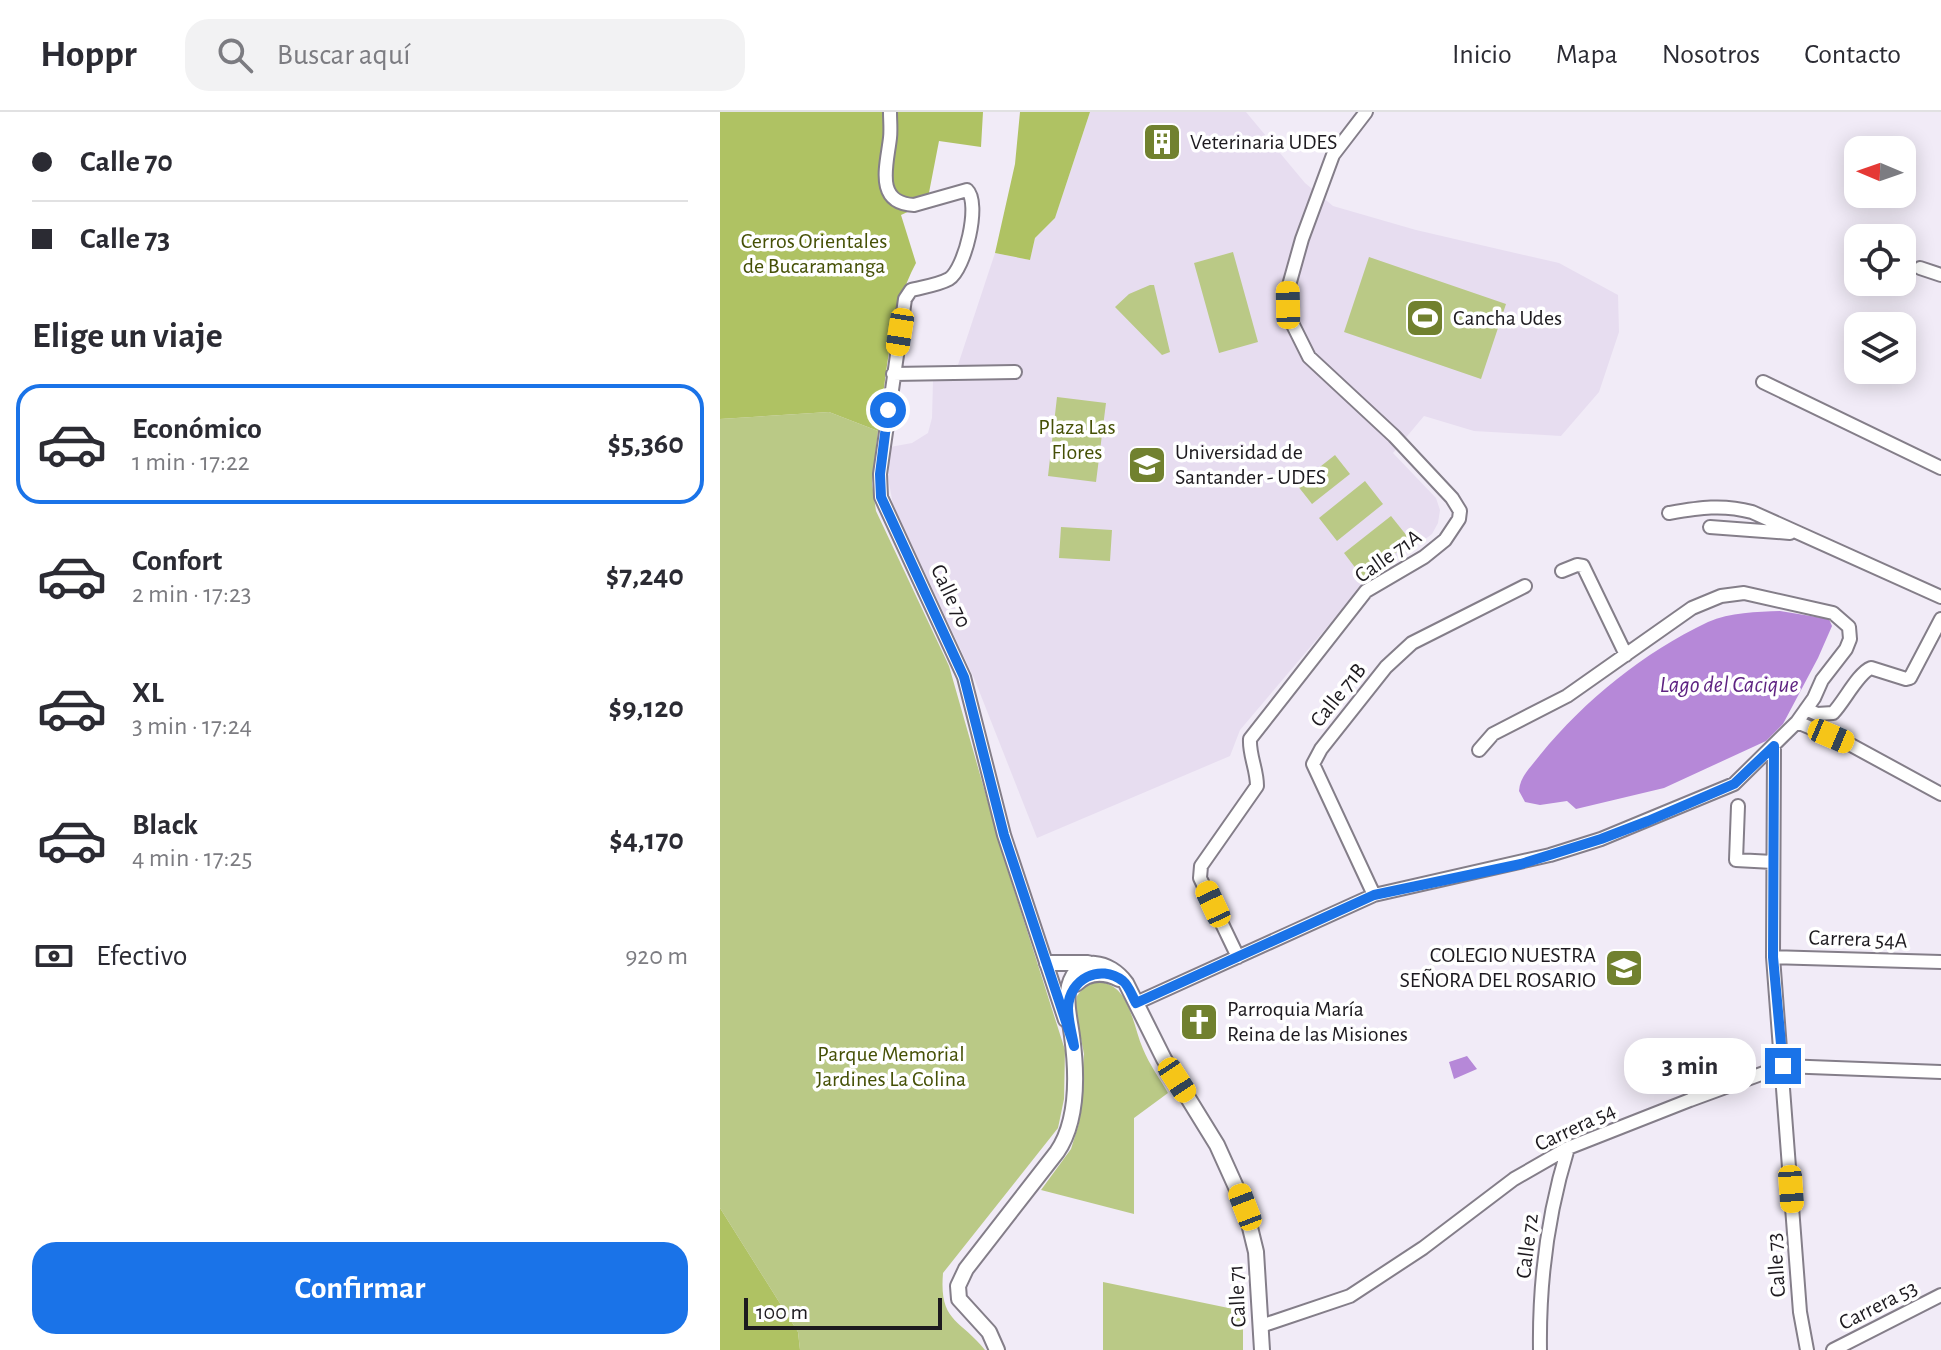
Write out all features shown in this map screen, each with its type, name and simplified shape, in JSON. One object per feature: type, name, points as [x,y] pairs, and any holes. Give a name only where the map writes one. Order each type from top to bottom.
[{"type":"street","name":"Calle 70","points":[[890,112],[891,135],[885,175],[886,187],[894,198],[905,205],[914,205],[966,190],[973,198],[973,219],[962,261],[950,279],[907,293],[880,474],[881,497],[964,677],[1004,835],[1074,1046]]},
{"type":"street","name":"Calle 71A","points":[[1238,957],[1200,878],[1201,866],[1257,786],[1257,775],[1249,752],[1250,739],[1366,591],[1424,557],[1445,540],[1459,519],[1460,511],[1452,498],[1394,436],[1309,357],[1292,323],[1288,289],[1291,272],[1333,155],[1366,112]]},
{"type":"street","points":[[1920,268],[1941,275]]},
{"type":"street","points":[[893,374],[1015,372]]},
{"type":"street","points":[[1763,382],[1941,468]]},
{"type":"street","points":[[1669,513],[1709,506],[1730,506],[1752,512],[1941,597]]},
{"type":"street","points":[[1710,527],[1797,533]]},
{"type":"street","points":[[1562,571],[1583,566],[1626,655]]},
{"type":"street","name":"Calle 71B","points":[[1374,895],[1313,764],[1321,749],[1386,667],[1412,643],[1525,586]]},
{"type":"street","points":[[1136,1003],[1374,895],[1521,864],[1601,839],[1734,784],[1797,722],[1822,680],[1846,649],[1850,639],[1849,627],[1833,613],[1744,593],[1721,596],[1692,608],[1567,696],[1493,734],[1479,750]]},
{"type":"street","points":[[1810,703],[1827,715],[1833,713],[1865,671],[1879,669],[1906,679],[1913,675],[1941,619]]},
{"type":"street","points":[[1797,722],[1851,745],[1941,794]]},
{"type":"street","name":"Calle 73","points":[[1774,746],[1773,957],[1800,1312],[1807,1350]]},
{"type":"street","points":[[1738,806],[1736,860],[1773,862]]},
{"type":"street","name":"Carrera 54A","points":[[1773,957],[1941,962]]},
{"type":"street","points":[[1047,963],[1096,963]]},
{"type":"street","points":[[1068,1006],[1069,985],[1073,977],[1079,970],[1096,963]]},
{"type":"street","name":"Calle 71","points":[[1096,963],[1107,965],[1126,983],[1164,1059],[1217,1145],[1245,1207],[1256,1252],[1262,1350]]},
{"type":"street","points":[[1068,1006],[1075,985],[1083,978],[1108,974],[1126,983]]},
{"type":"street","name":"Calle 70","points":[[997,1350],[989,1332],[959,1299],[959,1281],[1063,1144],[1073,1111],[1074,1046],[1068,1006]]},
{"type":"street","name":"Carrera 54","points":[[1261,1326],[1350,1296],[1423,1248],[1514,1179],[1568,1148],[1783,1066],[1941,1072]]},
{"type":"street","name":"Calle 72","points":[[1540,1350],[1540,1318],[1553,1196],[1568,1148]]},
{"type":"street","name":"Carrera 53","points":[[1833,1350],[1941,1295]]},
{"type":"shaded area","name":"Universidad de Santander - UDES","points":[[1090,112],[1246,112],[1305,183],[1333,206],[1416,230],[1559,263],[1618,295],[1619,332],[1599,392],[1561,436],[1474,431],[1424,416],[1393,453],[1436,498],[1440,510],[1432,534],[1362,586],[1240,730],[1230,756],[1037,838],[974,678],[893,505],[888,477],[890,447],[912,443],[928,433],[932,418],[933,381],[953,380],[995,253],[1030,260],[1035,238],[1055,218]]},
{"type":"green space","name":"Cerros Orientales de Bucaramanga","points":[[720,112],[983,112],[981,147],[939,141],[927,203],[901,215],[916,263],[894,324],[878,431],[829,412],[720,419]]},
{"type":"green space","points":[[1020,112],[1090,112],[1055,218],[1035,238],[1030,260],[995,253],[1015,164]]},
{"type":"green space","points":[[1233,252],[1258,342],[1219,353],[1194,263]]},
{"type":"green space","name":"Cancha Udes","points":[[1369,257],[1506,304],[1481,379],[1344,332]]},
{"type":"green space","points":[[1154,285],[1170,352],[1162,355],[1115,307],[1129,294]]},
{"type":"green space","name":"Plaza Las Flores","points":[[1057,397],[1106,403],[1096,482],[1048,476]]},
{"type":"green space","name":"Parque Memorial Jardines La Colina","points":[[829,412],[878,431],[872,483],[876,511],[949,666],[1003,855],[1065,1050],[1064,1099],[1058,1128],[943,1273],[944,1301],[948,1310],[985,1350],[800,1350],[798,1332],[720,1208],[720,419]]},
{"type":"green space","points":[[1335,455],[1350,474],[1312,504],[1297,485]]},
{"type":"green space","points":[[1365,481],[1383,504],[1337,541],[1319,518]]},
{"type":"green space","points":[[1391,516],[1411,541],[1363,578],[1344,553]]},
{"type":"green space","points":[[1061,527],[1112,530],[1110,561],[1059,558]]},
{"type":"green space","points":[[1095,982],[1107,984],[1123,996],[1145,1055],[1168,1093],[1134,1118],[1134,1214],[1041,1190],[1071,1149],[1079,1123],[1084,1054],[1075,1008],[1077,996],[1084,987]]},
{"type":"green space","points":[[720,1208],[798,1332],[800,1350],[720,1350]]},
{"type":"green space","points":[[1103,1282],[1243,1311],[1243,1350],[1103,1350]]},
{"type":"water","name":"Lago del Cacique","points":[[1780,611],[1829,619],[1832,626],[1783,724],[1766,741],[1664,788],[1576,809],[1567,801],[1540,805],[1525,802],[1519,791],[1526,772],[1596,696],[1638,663],[1684,634],[1716,619],[1744,613]]},
{"type":"water","points":[[1467,1056],[1477,1069],[1454,1079],[1449,1062]]},
{"type":"place","name":"Veterinaria UDES","points":[[1162,142]]},
{"type":"place","name":"Cancha Udes","points":[[1425,318]]},
{"type":"place","name":"Universidad de Santander - UDES","points":[[1147,465]]},
{"type":"place","name":"COLEGIO NUESTRA SEÑORA DEL ROSARIO","points":[[1624,968]]},
{"type":"place","name":"Parroquia María Reina de las Misiones","points":[[1199,1022]]},
{"type":"route","points":[[888,410],[880,474],[881,497],[964,677],[1004,835],[1074,1046],[1068,1006],[1075,985],[1083,978],[1101,973],[1116,977],[1126,983],[1136,1003],[1374,895],[1521,864],[1648,821],[1734,784],[1774,746],[1773,957],[1783,1066]]}]
